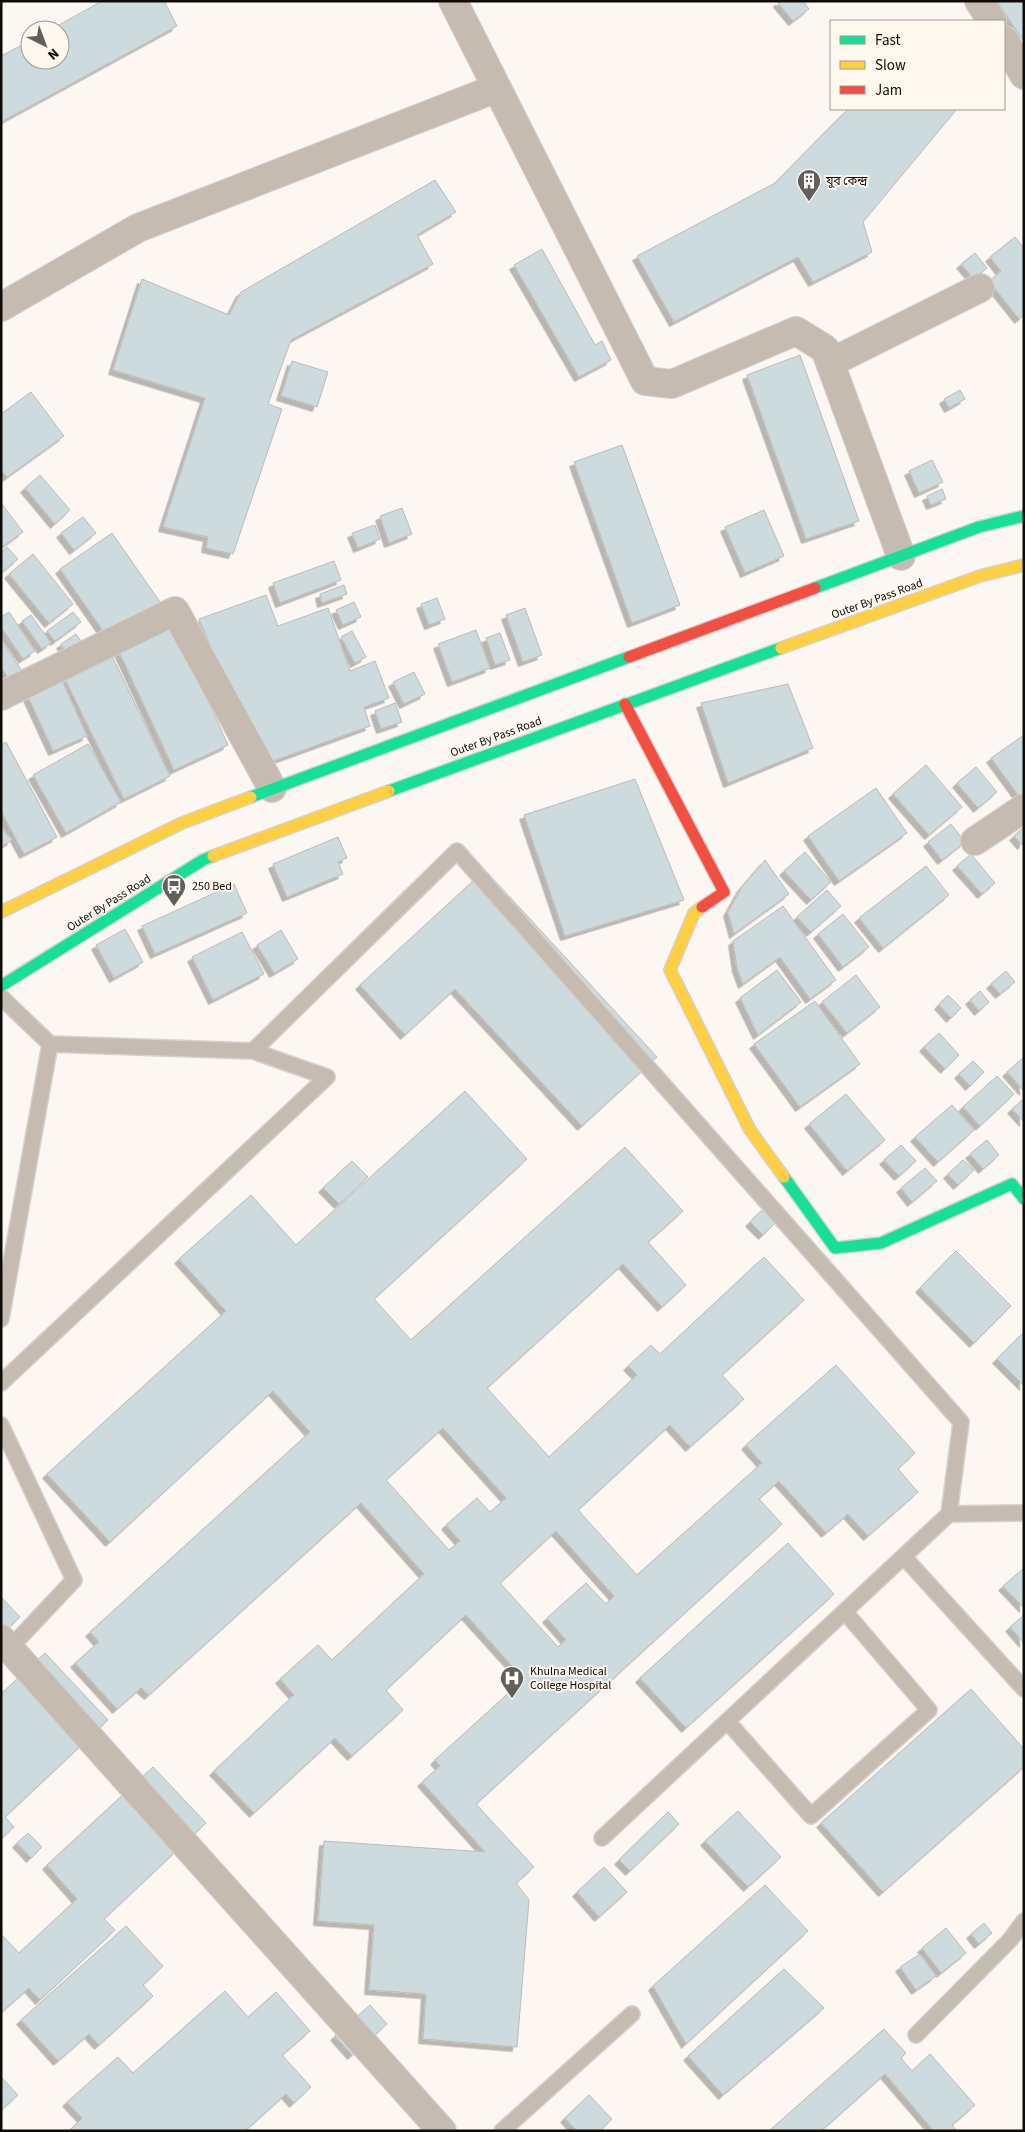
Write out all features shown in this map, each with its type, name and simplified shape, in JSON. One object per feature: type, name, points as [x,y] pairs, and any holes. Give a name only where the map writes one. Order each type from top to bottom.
[{"type":"main road","points":[[1,912],[182,823],[272,788],[980,527],[1024,516]]},
{"type":"main road","name":"Outer By Pass Road","points":[[1,986],[203,860],[625,704],[980,576],[1024,565]]},
{"type":"main road","points":[[625,704],[724,892],[694,913],[670,970],[750,1130],[835,1248],[881,1243],[1012,1184],[1024,1199]]},
{"type":"street","points":[[453,1],[645,381],[672,384],[796,331],[825,349],[901,556]]},
{"type":"street","points":[[979,1],[991,20]]},
{"type":"street","points":[[1005,42],[1024,75]]},
{"type":"street","points":[[1,307],[138,228],[497,88]]},
{"type":"street","points":[[830,364],[980,288]]},
{"type":"street","points":[[1,696],[176,611],[272,788]]},
{"type":"street","points":[[975,841],[1024,808]]},
{"type":"street","points":[[6,1644],[442,2131]]},
{"type":"lane","points":[[253,1051],[457,851],[961,1422],[949,1514],[602,1838]]},
{"type":"lane","points":[[1,997],[50,1044],[253,1051],[328,1077],[1,1383]]},
{"type":"lane","points":[[1,1318],[50,1044]]},
{"type":"lane","points":[[1,1425],[74,1580],[6,1644]]},
{"type":"lane","points":[[949,1514],[1024,1513]]},
{"type":"lane","points":[[904,1557],[1024,1689]]},
{"type":"lane","points":[[727,1721],[811,1816],[929,1710],[845,1612]]},
{"type":"lane","points":[[916,2035],[1010,1940],[1024,1921]]},
{"type":"lane","points":[[502,2131],[632,2014]]},
{"type":"building","points":[[102,1],[164,1],[177,26],[1,122],[1,56],[20,46],[20,70],[70,70],[70,20],[68,20]]},
{"type":"building","points":[[779,1],[803,1],[809,9],[793,21],[778,3]]},
{"type":"building","points":[[997,1],[1024,1],[1024,42]]},
{"type":"building","name":"যুব কেন্দ্র","points":[[847,110],[956,110],[863,222],[872,252],[813,282],[798,257],[674,322],[637,256],[775,183]]},
{"type":"building","points":[[435,180],[456,212],[417,235],[433,264],[291,340],[268,404],[282,409],[233,554],[206,548],[208,537],[163,527],[205,398],[113,370],[142,279],[229,315],[241,292]]},
{"type":"building","points":[[1015,237],[1024,248],[1024,315],[1019,319],[989,281],[1001,271],[990,257]]},
{"type":"building","points":[[542,249],[595,345],[602,341],[611,360],[579,377],[514,265]]},
{"type":"building","points":[[975,253],[987,268],[974,279],[961,264]]},
{"type":"building","points":[[800,355],[859,521],[806,539],[747,375]]},
{"type":"building","points":[[292,361],[328,372],[317,407],[281,396]]},
{"type":"building","points":[[960,390],[965,399],[949,408],[944,399]]},
{"type":"building","points":[[31,392],[64,436],[7,477],[1,470],[1,414]]},
{"type":"building","points":[[622,445],[680,605],[632,623],[574,462]]},
{"type":"building","points":[[932,460],[943,482],[919,493],[909,471]]},
{"type":"building","points":[[40,475],[70,510],[55,524],[25,488]]},
{"type":"building","points":[[942,489],[946,499],[931,505],[927,496]]},
{"type":"building","points":[[1,503],[23,532],[1,548]]},
{"type":"building","points":[[402,508],[412,534],[389,543],[380,516]]},
{"type":"building","points":[[764,510],[784,556],[745,573],[725,527]]},
{"type":"building","points":[[83,517],[96,533],[74,550],[61,533]]},
{"type":"building","points":[[375,525],[380,539],[358,548],[352,533]]},
{"type":"building","points":[[112,533],[160,602],[108,638],[60,569]]},
{"type":"building","points":[[7,547],[18,559],[1,573],[1,553]]},
{"type":"building","points":[[33,554],[73,604],[49,623],[9,574]]},
{"type":"building","points":[[334,561],[341,580],[280,603],[273,583]]},
{"type":"building","points":[[344,585],[347,594],[322,603],[320,594]]},
{"type":"building","points":[[266,595],[278,626],[328,608],[350,671],[375,661],[389,698],[364,707],[370,726],[262,765],[199,619]]},
{"type":"building","points":[[437,598],[445,619],[429,625],[421,604]]},
{"type":"building","points":[[354,602],[361,617],[343,625],[336,610]]},
{"type":"building","points":[[525,608],[542,655],[523,662],[506,615]]},
{"type":"building","points":[[9,612],[35,651],[23,659],[1,627],[1,617]]},
{"type":"building","points":[[73,612],[81,622],[55,641],[47,631]]},
{"type":"building","points":[[31,615],[51,643],[42,649],[22,621]]},
{"type":"building","points":[[172,621],[228,745],[174,770],[117,647]]},
{"type":"building","points":[[476,630],[490,668],[452,682],[438,644]]},
{"type":"building","points":[[352,631],[366,657],[355,663],[341,637]]},
{"type":"building","points":[[500,633],[510,660],[495,665],[486,638]]},
{"type":"building","points":[[76,634],[83,644],[67,655],[61,644]]},
{"type":"building","points":[[1,640],[22,671],[9,679],[1,667]]},
{"type":"building","points":[[112,656],[170,776],[124,799],[65,679]]},
{"type":"building","points":[[414,672],[425,694],[404,704],[393,682]]},
{"type":"building","points":[[59,674],[87,736],[53,751],[25,690]]},
{"type":"building","points":[[788,684],[813,748],[728,783],[701,703]]},
{"type":"building","points":[[395,703],[402,722],[381,729],[375,711]]},
{"type":"building","points":[[1024,735],[1024,797],[1021,799],[991,758]]},
{"type":"building","points":[[6,742],[57,837],[24,854],[1,811],[1,745]]},
{"type":"building","points":[[88,744],[121,802],[66,833],[33,775]]},
{"type":"building","points":[[926,765],[962,807],[929,835],[893,794]]},
{"type":"building","points":[[976,767],[997,792],[978,808],[957,783]]},
{"type":"building","points":[[635,779],[684,900],[565,936],[524,815]]},
{"type":"building","points":[[876,788],[907,833],[839,881],[808,836]]},
{"type":"building","points":[[951,824],[965,842],[942,860],[928,842]]},
{"type":"building","points":[[1,827],[12,840],[1,847]]},
{"type":"building","points":[[1024,827],[1024,843],[1022,845],[1014,836]]},
{"type":"building","points":[[338,837],[347,858],[338,862],[343,874],[287,897],[273,864]]},
{"type":"building","points":[[805,852],[831,882],[811,900],[784,871]]},
{"type":"building","points":[[971,854],[995,883],[982,894],[957,866]]},
{"type":"building","points":[[765,860],[789,894],[734,934],[728,912],[742,887]]},
{"type":"building","points":[[926,866],[949,895],[883,948],[859,918]]},
{"type":"building","points":[[485,870],[657,1057],[582,1126],[455,989],[405,1035],[360,985]]},
{"type":"building","points":[[234,884],[247,913],[155,954],[142,926]]},
{"type":"building","points":[[827,890],[841,906],[811,932],[797,917]]},
{"type":"building","points":[[783,906],[836,980],[810,999],[780,957],[743,984],[737,968],[733,941]]},
{"type":"building","points":[[843,914],[869,947],[843,967],[818,934]]},
{"type":"building","points":[[125,929],[143,962],[114,978],[96,945]]},
{"type":"building","points":[[281,930],[298,959],[274,973],[257,945]]},
{"type":"building","points":[[242,932],[264,974],[213,1000],[192,957]]},
{"type":"building","points":[[777,970],[801,1002],[758,1035],[740,998]]},
{"type":"building","points":[[1006,971],[1015,982],[1000,994],[991,984]]},
{"type":"building","points":[[856,975],[880,1007],[847,1033],[822,1002]]},
{"type":"building","points":[[980,991],[989,1002],[979,1011],[970,1000]]},
{"type":"building","points":[[948,995],[961,1008],[951,1018],[939,1005]]},
{"type":"building","points":[[815,1001],[860,1064],[800,1107],[754,1044]]},
{"type":"building","points":[[939,1033],[959,1055],[945,1069],[924,1047]]},
{"type":"building","points":[[1024,1057],[1024,1091],[1007,1072]]},
{"type":"building","points":[[973,1061],[984,1072],[970,1086],[959,1074]]},
{"type":"building","points":[[997,1076],[1014,1094],[980,1126],[963,1107]]},
{"type":"building","points":[[465,1091],[527,1159],[374,1299],[411,1340],[625,1147],[683,1211],[648,1242],[686,1285],[662,1307],[623,1264],[487,1388],[549,1457],[637,1375],[628,1366],[651,1345],[660,1354],[764,1257],[804,1300],[722,1375],[744,1399],[690,1447],[670,1425],[578,1510],[637,1575],[762,1463],[746,1445],[836,1365],[915,1453],[898,1469],[918,1492],[868,1536],[848,1514],[826,1533],[779,1481],[759,1499],[782,1524],[476,1804],[534,1867],[516,1883],[529,1900],[517,2047],[423,2039],[426,1994],[369,1990],[374,1925],[318,1921],[324,1841],[485,1852],[422,1782],[440,1766],[435,1760],[524,1679],[466,1615],[386,1690],[403,1710],[352,1756],[335,1738],[254,1813],[214,1771],[294,1695],[280,1679],[318,1645],[332,1660],[424,1574],[361,1503],[149,1695],[141,1688],[117,1709],[75,1663],[99,1642],[90,1632],[310,1432],[273,1391],[110,1542],[47,1474],[226,1311],[179,1259],[251,1195],[296,1245]],"holes":[[[443,1428],[506,1498],[490,1512],[477,1498],[446,1525],[460,1541],[449,1550],[386,1480]],[[556,1531],[614,1596],[606,1604],[586,1583],[547,1618],[566,1640],[558,1647],[500,1583]]]},
{"type":"building","points":[[846,1094],[885,1140],[847,1171],[809,1124]]},
{"type":"building","points":[[1022,1100],[1024,1102],[1024,1122],[1012,1109]]},
{"type":"building","points":[[952,1105],[974,1130],[938,1162],[915,1137]]},
{"type":"building","points":[[987,1140],[999,1155],[983,1169],[970,1154]]},
{"type":"building","points":[[901,1145],[916,1161],[899,1176],[884,1160]]},
{"type":"building","points":[[963,1160],[974,1170],[958,1185],[948,1174]]},
{"type":"building","points":[[352,1161],[368,1177],[339,1204],[323,1188]]},
{"type":"building","points":[[925,1168],[937,1181],[912,1202],[901,1188]]},
{"type":"building","points":[[764,1208],[777,1221],[763,1235],[750,1222]]},
{"type":"building","points":[[956,1251],[1011,1306],[974,1343],[920,1288]]},
{"type":"building","points":[[1024,1332],[1024,1386],[997,1359]]},
{"type":"building","points":[[788,1543],[834,1594],[686,1728],[640,1678]]},
{"type":"building","points":[[1024,1568],[1024,1608],[1003,1586]]},
{"type":"building","points":[[1,1597],[20,1617],[1,1635]]},
{"type":"building","points":[[1024,1615],[1024,1643],[1010,1627]]},
{"type":"building","points":[[45,1653],[108,1720],[5,1817],[14,1827],[1,1839],[1,1694]]},
{"type":"building","points":[[971,1689],[1024,1749],[1024,1767],[883,1892],[821,1823]]},
{"type":"building","points":[[153,1767],[206,1823],[104,1919],[115,1930],[40,2000],[29,1988],[1,2013],[1,1934],[19,1953],[77,1899],[47,1865]]},
{"type":"building","points":[[738,1811],[781,1857],[748,1887],[705,1841]]},
{"type":"building","points":[[668,1812],[679,1824],[630,1871],[619,1860]]},
{"type":"building","points":[[28,1833],[42,1847],[31,1858],[17,1843]]},
{"type":"building","points":[[604,1867],[627,1892],[599,1917],[577,1892]]},
{"type":"building","points":[[765,1885],[808,1931],[686,2044],[653,1986]]},
{"type":"building","points":[[984,1923],[992,1933],[979,1944],[971,1934]]},
{"type":"building","points":[[126,1926],[163,1966],[143,1985],[153,1996],[99,2045],[89,2034],[58,2061],[21,2020]]},
{"type":"building","points":[[946,1928],[966,1953],[941,1973],[922,1948]]},
{"type":"building","points":[[920,1954],[936,1976],[916,1990],[900,1967]]},
{"type":"building","points":[[784,1969],[824,2008],[723,2095],[688,2056]]},
{"type":"building","points":[[225,1991],[248,2017],[276,1992],[310,2031],[282,2055],[311,2087],[294,2103],[286,2094],[245,2131],[69,2131],[82,2118],[67,2102],[118,2057],[133,2073]]},
{"type":"building","points":[[370,2005],[387,2024],[352,2055],[335,2036]]},
{"type":"building","points":[[884,2029],[906,2053],[901,2058],[912,2071],[930,2054],[975,2105],[952,2125],[957,2131],[934,2131],[885,2074],[821,2131],[769,2131]]},
{"type":"building","points":[[1,2077],[18,2095],[1,2110]]},
{"type":"building","points":[[589,2095],[612,2119],[600,2131],[577,2131],[565,2118]]},
{"type":"traffic: fast","points":[[815,588],[979,527],[1024,516]]},
{"type":"traffic: fast","points":[[389,791],[781,648]]},
{"type":"traffic: fast","points":[[251,797],[629,657]]},
{"type":"traffic: fast","points":[[1,986],[203,860],[213,856]]},
{"type":"traffic: fast","points":[[784,1177],[835,1248],[881,1243],[1012,1184],[1024,1199]]},
{"type":"traffic: slow","points":[[781,648],[980,576],[1024,565]]},
{"type":"traffic: slow","points":[[213,856],[389,791]]},
{"type":"traffic: slow","points":[[1,912],[182,823],[251,797]]},
{"type":"traffic: slow","points":[[702,907],[694,913],[670,970],[750,1130],[784,1177]]},
{"type":"traffic: jam","points":[[629,657],[815,588]]},
{"type":"traffic: jam","points":[[625,704],[724,892],[702,907]]},
{"type":"place","name":"যুব কেন্দ্র","points":[[809,202]]},
{"type":"place","name":"250 Bed","points":[[174,907]]},
{"type":"place","name":"Khulna Medical College Hospital","points":[[512,1699]]}]
